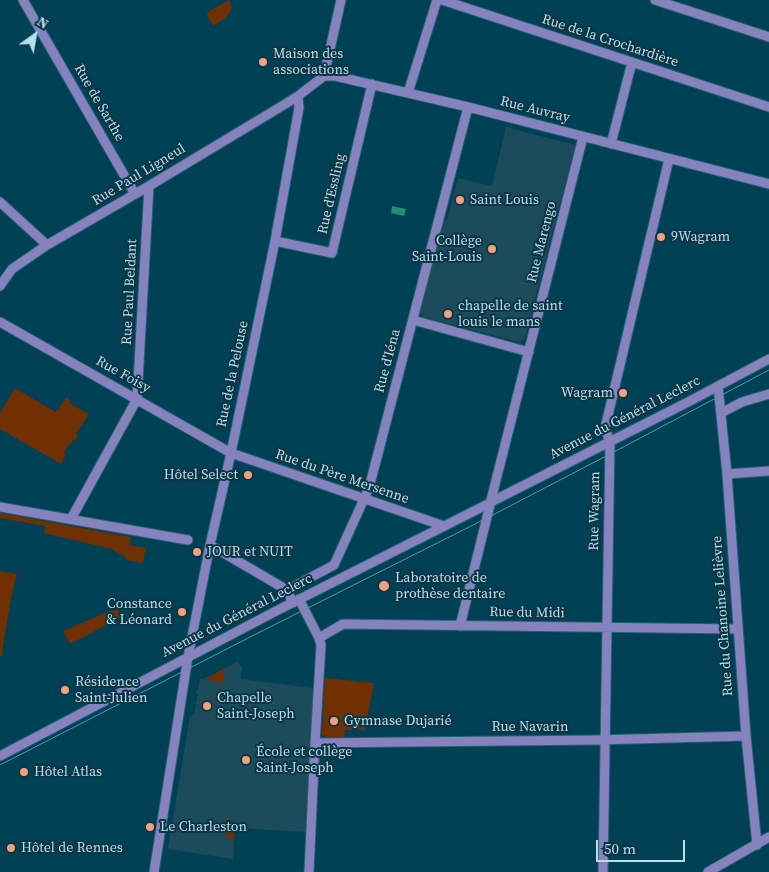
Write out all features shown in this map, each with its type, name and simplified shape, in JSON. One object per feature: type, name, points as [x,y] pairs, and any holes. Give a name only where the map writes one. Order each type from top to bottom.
[{"type":"street","name":"Rue de Sarthe","points":[[24,0],[135,194]]},
{"type":"street","points":[[298,96],[324,76],[340,0]]},
{"type":"street","points":[[408,93],[437,0]]},
{"type":"street","name":"Rue de la Crochardière","points":[[442,0],[769,107]]},
{"type":"street","points":[[655,0],[769,37]]},
{"type":"street","points":[[611,144],[632,62]]},
{"type":"street","name":"Rue Auvray","points":[[324,76],[335,76],[468,107],[769,184]]},
{"type":"street","name":"Rue d'Essling","points":[[275,241],[332,254],[372,84]]},
{"type":"street","name":"Rue Paul Ligneul","points":[[0,286],[12,269],[47,245],[298,96]]},
{"type":"street","name":"Rue de la Pelouse","points":[[154,872],[188,657],[275,241],[299,108],[298,96]]},
{"type":"street","name":"Rue d'Iéna","points":[[287,590],[334,565],[365,499],[372,479],[468,107]]},
{"type":"street","name":"Rue Marengo","points":[[460,626],[583,137]]},
{"type":"street","name":"Rue Wagram","points":[[603,872],[610,442],[605,428],[669,159]]},
{"type":"street","name":"Rue Paul Beldant","points":[[137,399],[149,186]]},
{"type":"street","points":[[0,202],[47,245]]},
{"type":"street","points":[[412,320],[528,352]]},
{"type":"street","name":"Rue Foisy","points":[[0,322],[231,453]]},
{"type":"street","name":"Avenue du Général Leclerc","points":[[0,756],[296,601],[769,359]]},
{"type":"street","name":"Rue du Chanoine Lelièvre","points":[[718,386],[727,474],[746,736],[757,845]]},
{"type":"street","points":[[720,413],[742,402],[769,394]]},
{"type":"street","points":[[71,519],[137,399]]},
{"type":"street","name":"Rue du Père Mersenne","points":[[231,453],[444,526]]},
{"type":"street","points":[[727,474],[769,471]]},
{"type":"street","points":[[0,507],[188,540]]},
{"type":"street","points":[[210,545],[287,590],[319,638],[321,645],[309,872]]},
{"type":"street","name":"Rue du Midi","points":[[319,638],[343,624],[738,629]]},
{"type":"street","name":"Rue Navarin","points":[[315,743],[605,740],[746,736]]},
{"type":"street","points":[[708,872],[769,838]]},
{"type":"shaded area","points":[[229,0],[232,7],[227,17],[213,26],[206,13]]},
{"type":"shaded area","name":"Collège Saint-Louis","points":[[506,127],[575,145],[525,338],[519,342],[424,317],[420,312],[444,221],[448,217],[458,178],[492,186]]},
{"type":"shaded area","points":[[392,206],[406,209],[404,216],[391,213]]},
{"type":"shaded area","points":[[15,388],[56,412],[66,398],[71,401],[69,403],[89,414],[76,434],[78,436],[75,441],[73,440],[69,444],[61,464],[0,429],[0,413]]},
{"type":"shaded area","points":[[0,513],[131,537],[130,545],[146,548],[143,563],[127,560],[124,556],[111,549],[44,533],[45,526],[0,518]]},
{"type":"shaded area","points":[[0,571],[17,574],[12,593],[2,657],[0,656]]},
{"type":"shaded area","points":[[118,610],[122,617],[70,644],[63,631],[109,611]]},
{"type":"shaded area","name":"École et collège Saint-Joseph","points":[[238,661],[243,670],[241,671],[241,679],[313,688],[306,832],[235,828],[233,859],[168,849],[190,716],[194,715],[196,705],[194,703],[196,703],[198,693],[196,691],[198,691],[200,679],[204,679]]},
{"type":"shaded area","points":[[225,668],[223,683],[204,679],[213,675]]},
{"type":"shaded area","name":"Gymnase Dujarié","points":[[325,678],[374,683],[365,730],[345,730],[343,738],[322,735]]},
{"type":"shaded area","points":[[224,820],[230,821],[232,828],[235,828],[234,841],[230,840],[221,828]]},
{"type":"tram line","points":[[0,765],[487,518],[769,370]]},
{"type":"place","name":"Maison des associations","points":[[263,62]]},
{"type":"place","name":"Saint Louis","points":[[460,200]]},
{"type":"place","name":"9Wagram","points":[[661,237]]},
{"type":"place","name":"Collège Saint-Louis","points":[[492,249]]},
{"type":"place","name":"chapelle de saint louis le mans","points":[[448,314]]},
{"type":"place","name":"Wagram","points":[[623,393]]},
{"type":"place","name":"Hôtel Select","points":[[248,475]]},
{"type":"place","name":"JOUR et NUIT","points":[[197,552]]},
{"type":"place","name":"Laboratoire de prothèse dentaire","points":[[384,586]]},
{"type":"place","name":"Constance & Léonard","points":[[182,612]]},
{"type":"place","name":"Résidence Saint-Julien","points":[[65,690]]},
{"type":"place","name":"Chapelle Saint-Joseph","points":[[207,706]]},
{"type":"place","name":"Gymnase Dujarié","points":[[334,721]]},
{"type":"place","name":"École et collège Saint-Joseph","points":[[246,760]]},
{"type":"place","name":"Hôtel Atlas","points":[[24,772]]},
{"type":"place","name":"Le Charleston","points":[[150,827]]},
{"type":"place","name":"Hôtel de Rennes","points":[[11,848]]}]
